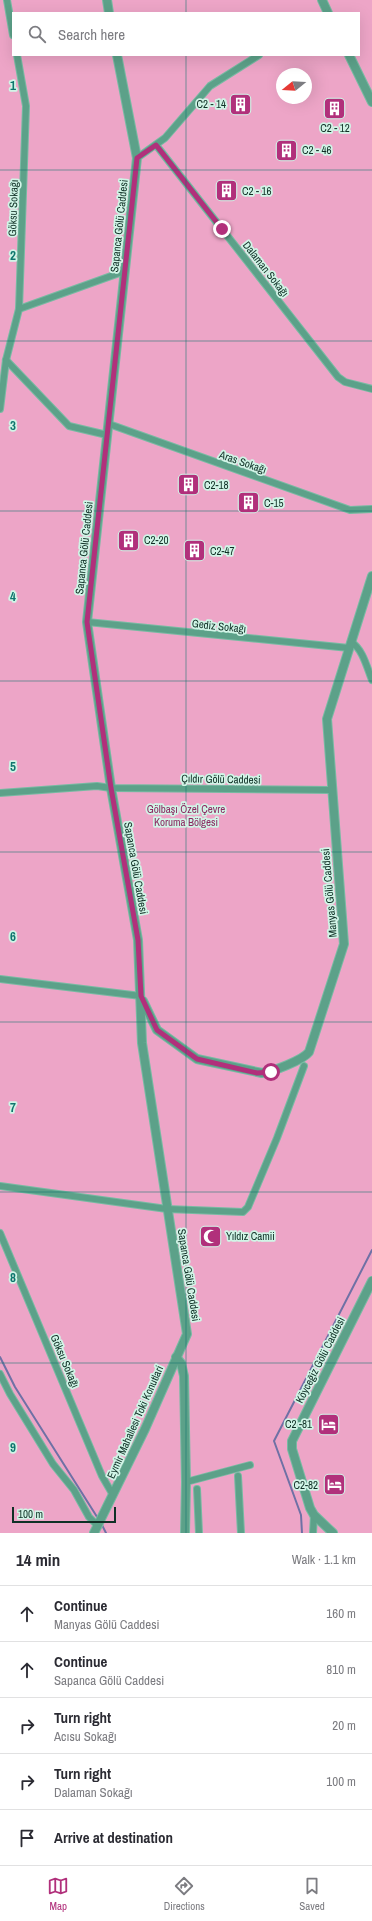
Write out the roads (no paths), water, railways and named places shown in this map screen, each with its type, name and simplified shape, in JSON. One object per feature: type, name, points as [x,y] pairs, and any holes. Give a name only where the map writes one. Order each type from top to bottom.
[{"type":"street","points":[[7,0],[12,29]]},
{"type":"street","points":[[106,0],[109,12]]},
{"type":"street","points":[[322,0],[327,12]]},
{"type":"street","name":"Göksu Sokağı","points":[[0,409],[6,360],[19,309],[26,106],[17,56]]},
{"type":"street","name":"Sapanca Gölü Caddesi","points":[[117,56],[137,158],[87,622],[111,788],[138,940],[142,1043],[187,1334],[176,1357]]},
{"type":"street","points":[[137,158],[165,138],[210,86],[257,56]]},
{"type":"street","points":[[349,56],[372,102]]},
{"type":"street","name":"Dalaman Sokağı","points":[[156,145],[338,377],[345,382],[372,390]]},
{"type":"street","points":[[19,309],[125,271]]},
{"type":"street","points":[[6,360],[69,426],[107,435]]},
{"type":"street","name":"Aras Sokağı","points":[[109,424],[350,510],[372,509]]},
{"type":"street","name":"Manyas Gölü Caddesi","points":[[141,996],[157,1030],[197,1059],[262,1073],[271,1072],[304,1057],[309,1052],[344,944],[327,719],[352,645],[372,576]]},
{"type":"street","name":"Gediz Sokağı","points":[[87,622],[352,645]]},
{"type":"street","points":[[352,645],[372,680]]},
{"type":"street","name":"Çıldır Gölü Caddesi","points":[[0,793],[97,786],[111,788],[332,790]]},
{"type":"street","points":[[0,979],[141,996]]},
{"type":"street","points":[[142,1043],[146,1035],[157,1030]]},
{"type":"street","points":[[0,1186],[167,1209],[235,1213],[243,1212],[246,1209],[277,1138],[304,1066]]},
{"type":"street","name":"Göksu Sokağı","points":[[0,1233],[102,1476],[113,1495]]},
{"type":"street","name":"Köyceğiz Gölü Caddesi","points":[[333,1533],[314,1515],[308,1503],[292,1449],[292,1441],[372,1281]]},
{"type":"street","points":[[176,1357],[181,1363],[184,1376],[186,1482],[185,1533]]},
{"type":"street","name":"Eymir Mahallesi Toki Konutlari","points":[[96,1530],[176,1357]]},
{"type":"street","points":[[0,1374],[10,1394],[54,1464],[74,1490],[96,1530]]},
{"type":"street","points":[[186,1482],[250,1465]]},
{"type":"street","points":[[238,1476],[241,1533]]},
{"type":"street","points":[[197,1489],[199,1533]]},
{"type":"street","points":[[313,1533],[314,1515]]},
{"type":"waterway","points":[[302,1533],[301,1515],[274,1441],[372,1250]]},
{"type":"waterway","points":[[0,1357],[15,1387],[99,1520]]},
{"type":"waterway","points":[[101,1523],[106,1533]]},
{"type":"place","name":"C2 - 14","points":[[241,104]]},
{"type":"place","name":"C2 - 12","points":[[335,108]]},
{"type":"place","name":"C2 - 46","points":[[287,150]]},
{"type":"place","name":"C2 - 16","points":[[226,191]]},
{"type":"place","name":"C2-18","points":[[189,485]]},
{"type":"place","name":"C-15","points":[[248,503]]},
{"type":"place","name":"C2-20","points":[[128,540]]},
{"type":"place","name":"C2-47","points":[[195,551]]},
{"type":"place","name":"Yıldız Camii","points":[[211,1236]]},
{"type":"place","name":"C2 -81","points":[[328,1424]]},
{"type":"place","name":"C2-82","points":[[334,1485]]},
{"type":"park label","name":"Gölbaşı Özel Çevre Koruma Bölgesi","points":[[186,815]]}]
